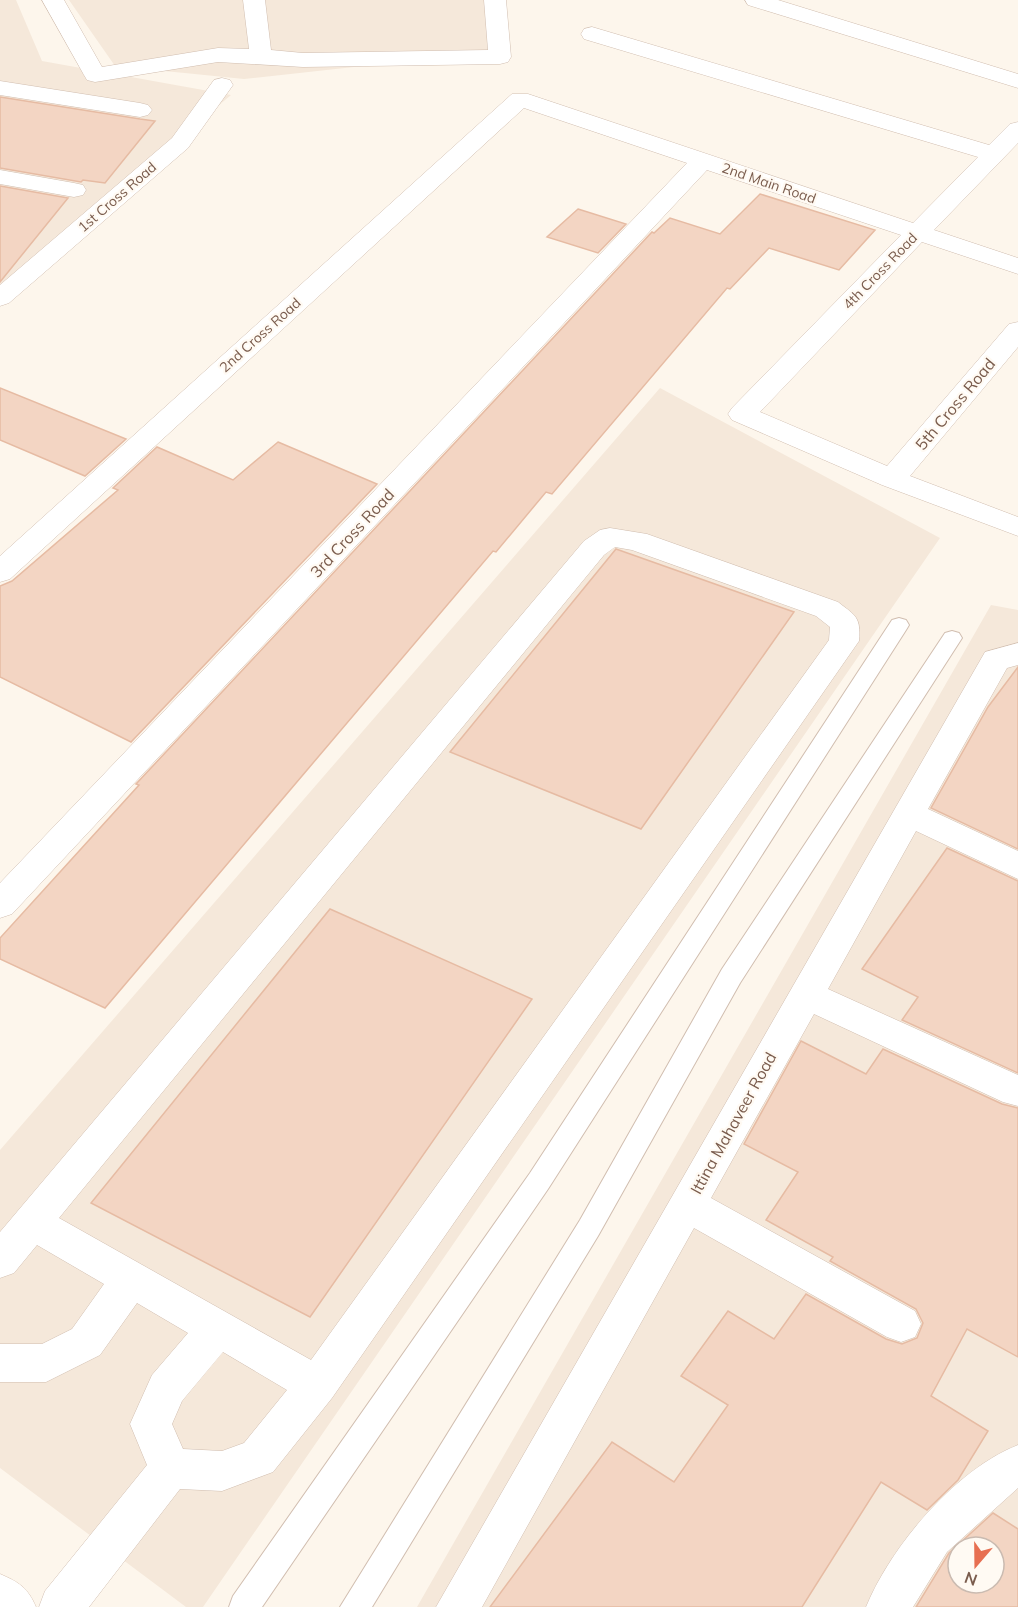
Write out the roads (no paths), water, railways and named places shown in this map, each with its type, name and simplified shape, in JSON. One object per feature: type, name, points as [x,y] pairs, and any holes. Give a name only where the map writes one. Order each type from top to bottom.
[{"type":"street","points":[[53,0],[95,75],[218,55],[303,60],[500,57],[495,0]]},
{"type":"street","points":[[254,0],[261,56]]},
{"type":"street","points":[[756,0],[1018,81]]},
{"type":"street","points":[[592,34],[993,154]]},
{"type":"street","points":[[218,55],[222,85]]},
{"type":"street","name":"1st Cross Road","points":[[0,298],[180,143],[222,85],[261,56]]},
{"type":"street","points":[[0,88],[140,110]]},
{"type":"street","name":"2nd Main Road","points":[[519,99],[1018,266]]},
{"type":"street","name":"2nd Cross Road","points":[[0,572],[519,99]]},
{"type":"street","name":"4th Cross Road","points":[[892,478],[742,414],[1018,129]]},
{"type":"street","name":"3rd Cross Road","points":[[0,905],[703,160]]},
{"type":"street","points":[[0,177],[74,190]]},
{"type":"street","name":"5th Cross Road","points":[[892,478],[1018,330]]},
{"type":"street","points":[[892,478],[1018,527]]},
{"type":"street","points":[[0,1261],[594,548],[610,537],[637,541],[827,609],[845,623],[844,641],[317,1385],[258,1458],[222,1471],[170,1469]]},
{"type":"street","name":"Ittina Mahaveer Road","points":[[458,1607],[907,813],[996,660],[1018,654]]},
{"type":"street","points":[[907,813],[1018,866]]},
{"type":"street","points":[[805,994],[1016,1091]]},
{"type":"street","points":[[687,1204],[901,1324]]},
{"type":"street","points":[[33,1223],[317,1385]]},
{"type":"street","points":[[0,1363],[46,1363],[86,1342],[131,1279]]},
{"type":"street","points":[[170,1469],[151,1424],[167,1388],[218,1329]]},
{"type":"street","points":[[888,1607],[933,1537],[1000,1476],[1018,1465]]},
{"type":"street","points":[[61,1607],[170,1469]]},
{"type":"street","points":[[0,1596],[14,1607]]},
{"type":"lane","points":[[244,1607],[539,1181],[899,625]]},
{"type":"lane","points":[[355,1607],[590,1228],[731,976],[952,638]]}]
